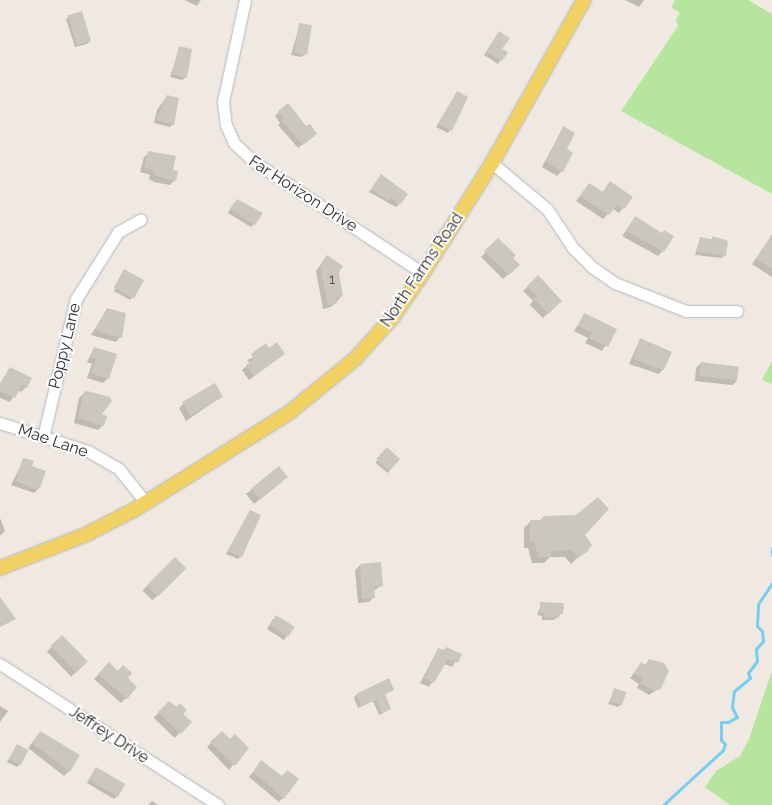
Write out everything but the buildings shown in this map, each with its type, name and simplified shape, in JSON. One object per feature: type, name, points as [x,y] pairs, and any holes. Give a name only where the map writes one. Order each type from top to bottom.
[{"type":"main road","name":"North Farms Road","points":[[0,568],[87,534],[146,503],[290,412],[324,386],[393,317],[423,273],[492,163],[584,0]]},
{"type":"street","name":"Far Horizon Drive","points":[[245,0],[223,102],[226,125],[234,143],[252,161],[423,273]]},
{"type":"street","points":[[492,163],[547,209],[573,248],[592,267],[615,283],[686,311],[737,311]]},
{"type":"street","name":"Poppy Lane","points":[[43,437],[76,299],[118,232],[141,219]]},
{"type":"street","name":"Mae Lane","points":[[0,423],[88,451],[119,470],[146,503]]},
{"type":"street","name":"Jeffrey Drive","points":[[0,664],[218,805]]},
{"type":"green space","points":[[675,0],[748,0],[772,14],[772,194],[621,111],[678,26],[676,20],[680,13],[671,7]]},
{"type":"green space","points":[[772,361],[772,384],[762,380]]},
{"type":"green space","points":[[772,671],[772,805],[730,805],[705,787],[716,771],[740,756],[749,739]]},
{"type":"waterway","points":[[772,548],[772,555]]},
{"type":"waterway","points":[[663,805],[723,750],[725,744],[721,740],[721,722],[728,722],[737,717],[732,707],[734,691],[750,678],[748,673],[757,661],[756,649],[763,641],[762,631],[757,626],[758,604],[772,583]]}]
